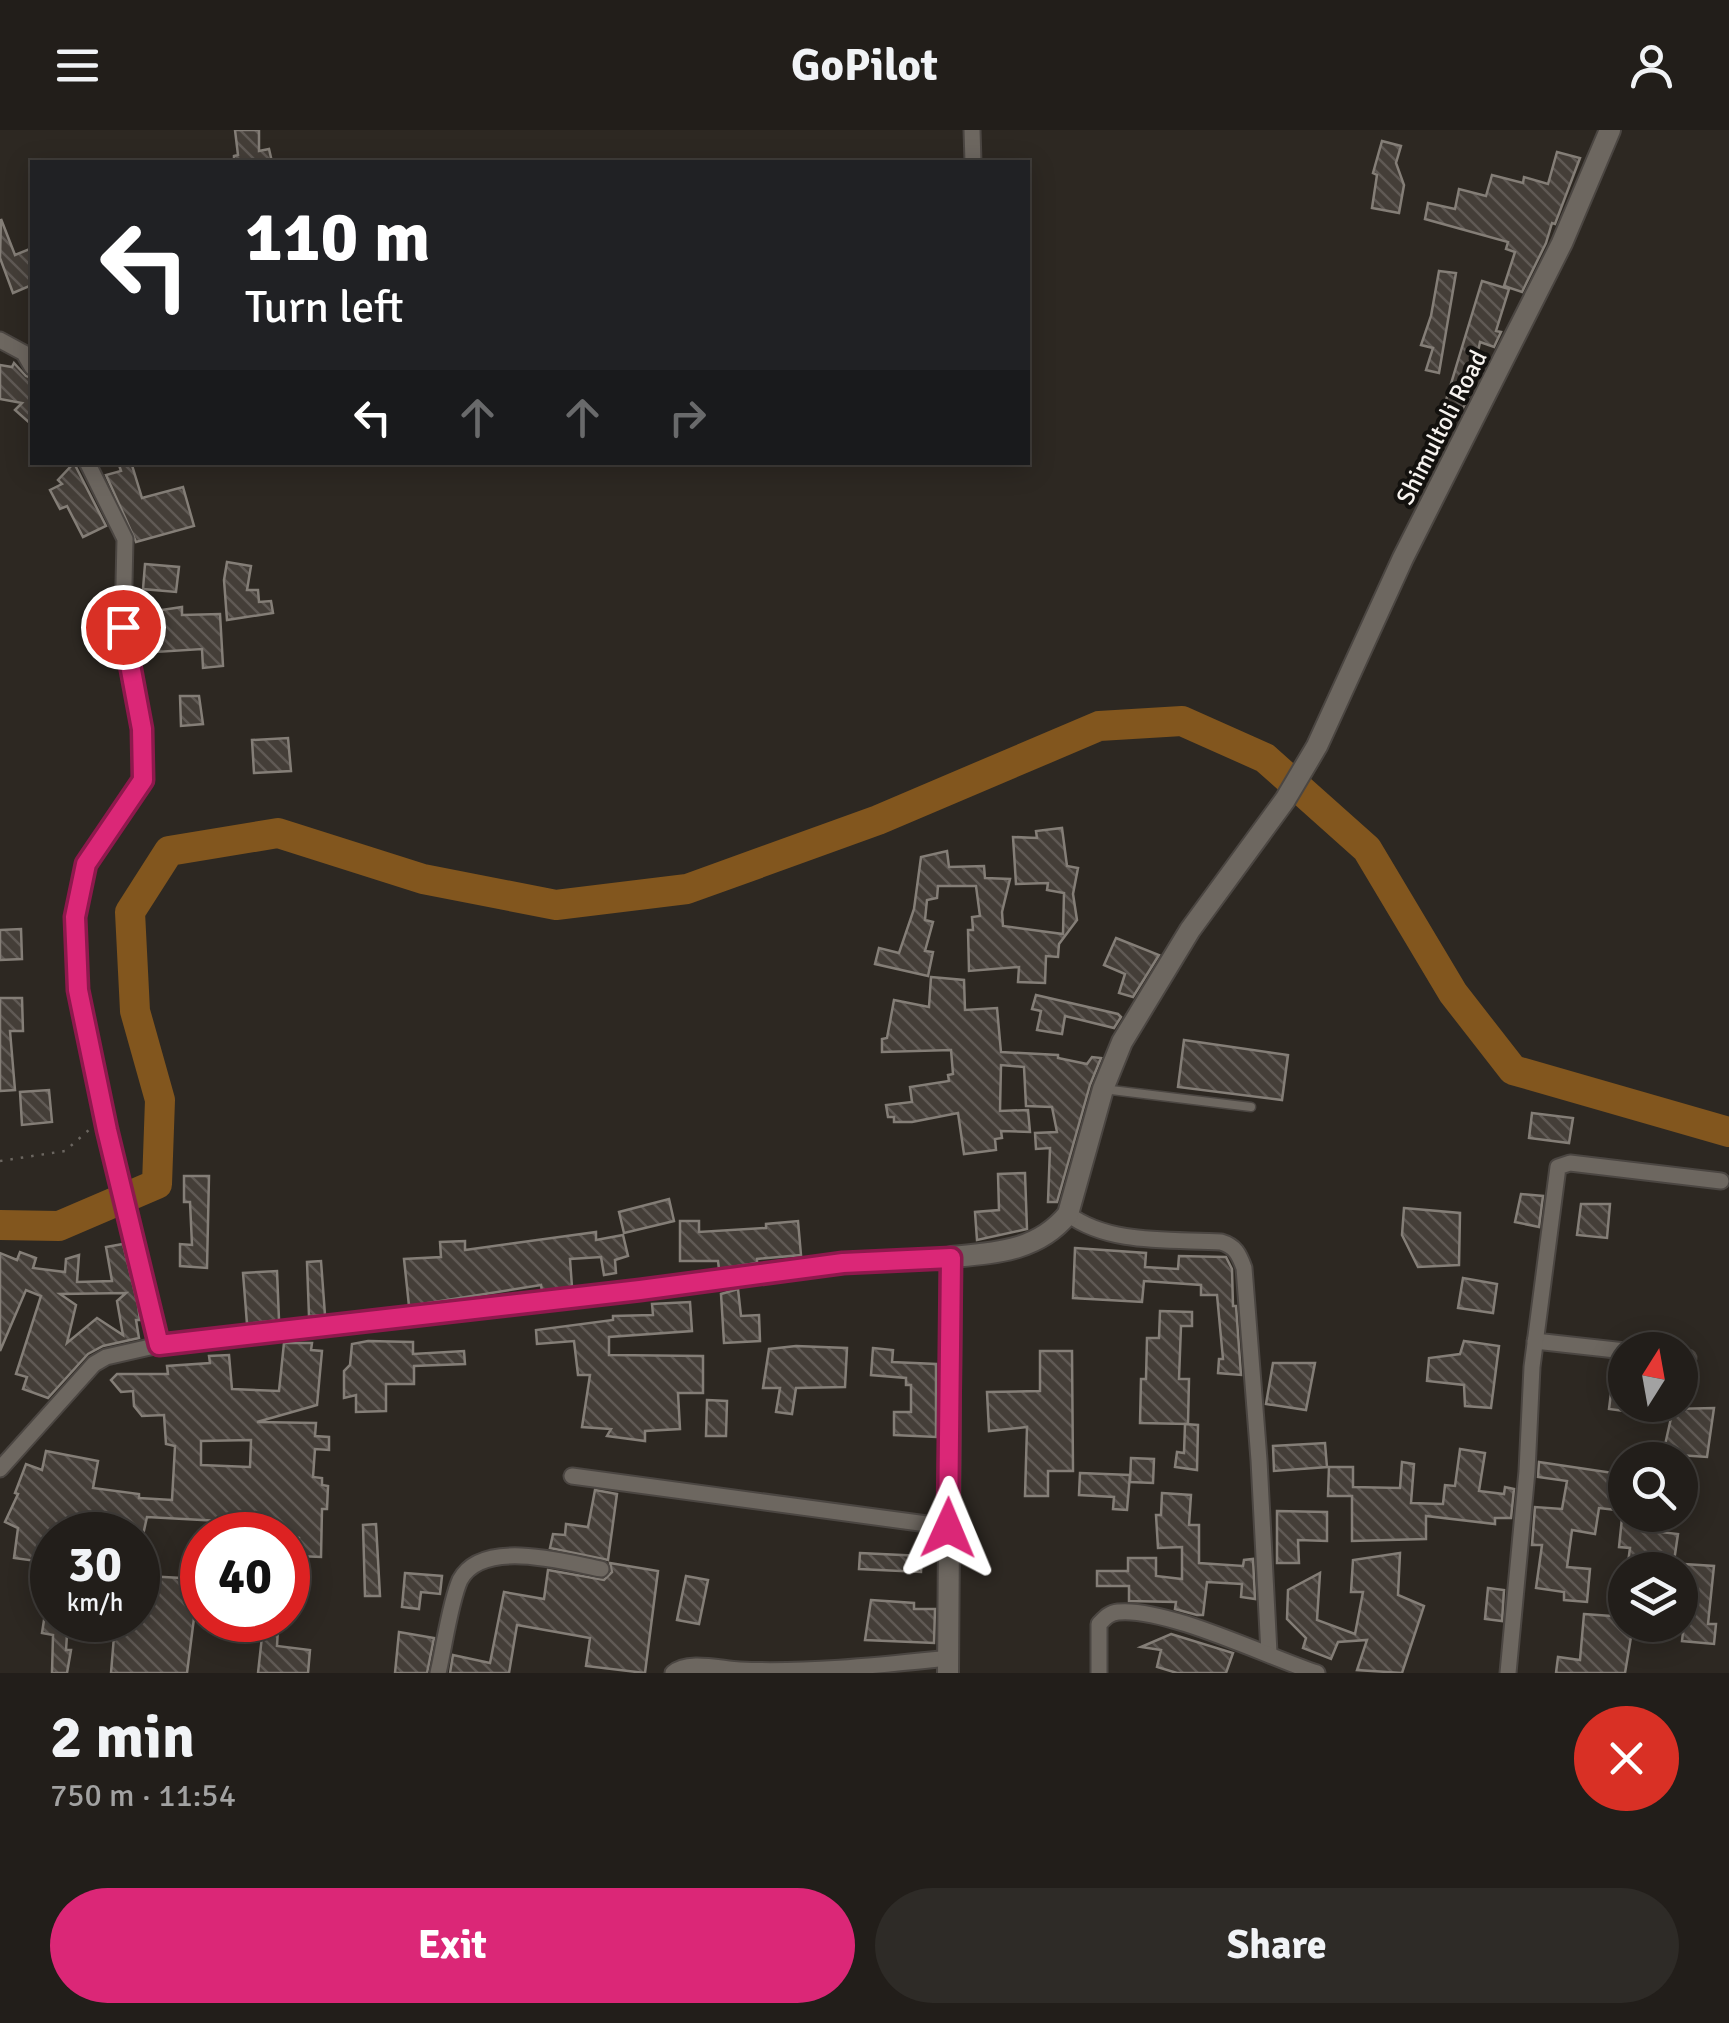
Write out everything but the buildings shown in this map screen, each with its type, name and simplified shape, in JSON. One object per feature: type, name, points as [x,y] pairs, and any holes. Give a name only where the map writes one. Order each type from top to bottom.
[{"type":"street","points":[[972,130],[973,160]]},
{"type":"street","name":"Shimultoli Road","points":[[1068,1214],[1122,1042],[1190,930],[1285,800],[1316,746],[1403,558],[1562,243],[1610,130]]},
{"type":"street","points":[[0,340],[24,353],[30,364]]},
{"type":"street","points":[[88,465],[125,540],[123,627],[142,746],[143,780],[86,864],[75,917],[78,990],[159,1345]]},
{"type":"street","points":[[1508,1673],[1536,1341],[1558,1168],[1570,1163],[1721,1181]]},
{"type":"street","points":[[0,1469],[94,1364],[106,1357],[159,1345],[843,1263],[951,1258],[1026,1247],[1059,1226],[1068,1214],[1102,1232],[1221,1242],[1232,1245],[1240,1256],[1259,1460],[1269,1653]]},
{"type":"street","points":[[673,1673],[685,1666],[750,1671],[949,1666],[951,1258]]},
{"type":"street","points":[[1536,1341],[1608,1349]]},
{"type":"street","points":[[572,1476],[948,1528]]},
{"type":"street","points":[[438,1673],[460,1581],[472,1565],[486,1558],[534,1556],[601,1569]]},
{"type":"street","points":[[1099,1673],[1099,1624],[1119,1612],[1164,1619],[1317,1673]]},
{"type":"lane","points":[[1104,1090],[1251,1107]]},
{"type":"path","points":[[0,1161],[65,1150],[106,1123]]},
{"type":"waterway","points":[[0,1225],[59,1226],[157,1184],[160,1100],[135,1011],[130,912],[169,851],[278,833],[423,879],[556,905],[687,889],[878,820],[1099,726],[1182,721],[1265,758],[1367,849],[1453,993],[1513,1070],[1729,1132]]},
{"type":"route","points":[[123,627],[142,729],[143,780],[86,864],[75,917],[78,990],[159,1345],[843,1263],[951,1258],[948,1528]]}]
